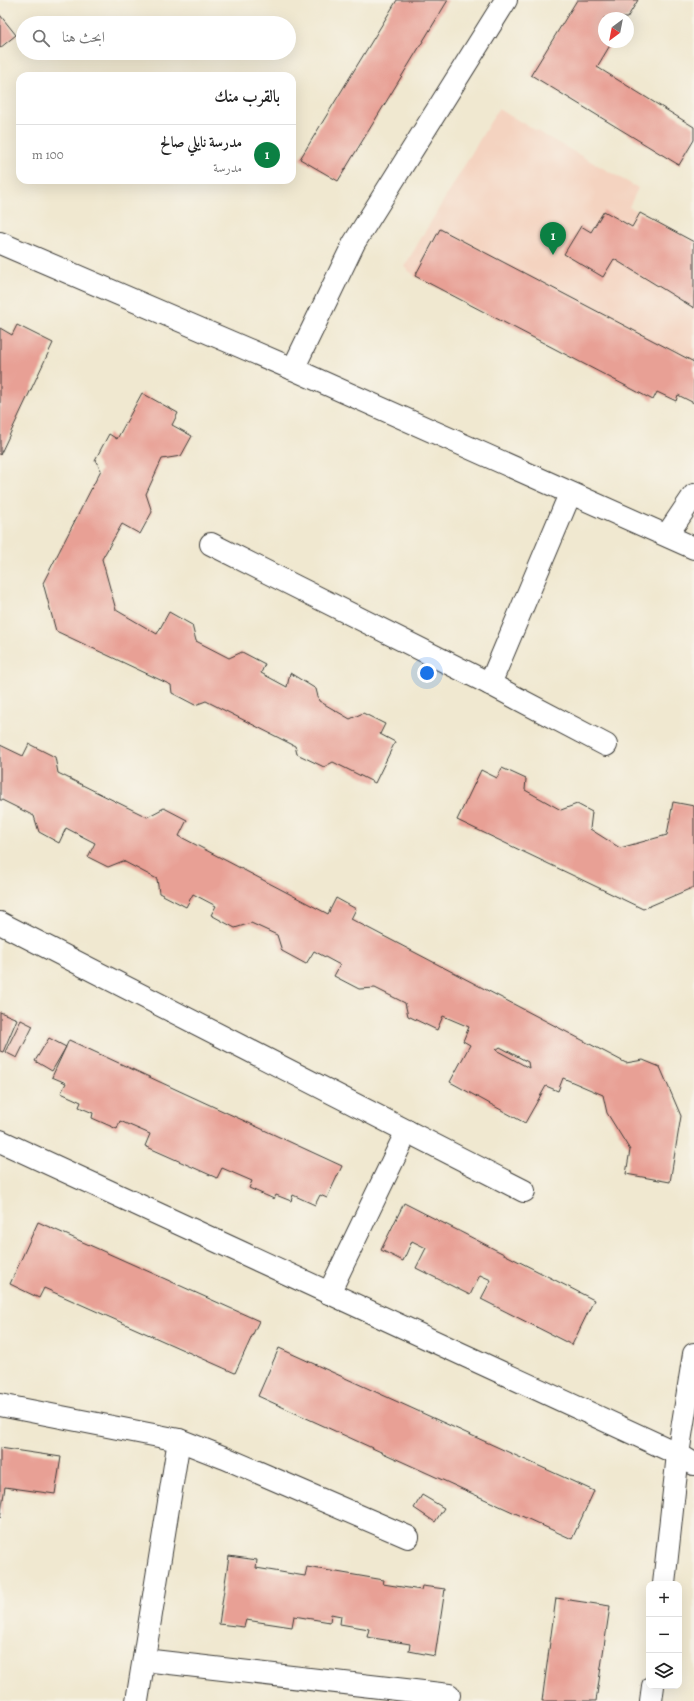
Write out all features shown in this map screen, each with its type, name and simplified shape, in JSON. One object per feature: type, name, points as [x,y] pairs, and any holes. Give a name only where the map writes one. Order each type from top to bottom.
[{"type":"street","points":[[293,369],[354,243],[506,0]]},
{"type":"street","points":[[0,243],[293,369],[570,494],[694,548]]},
{"type":"street","points":[[490,684],[570,494]]},
{"type":"street","points":[[667,535],[694,495]]},
{"type":"street","points":[[211,544],[490,684],[606,745]]},
{"type":"street","points":[[0,923],[524,1191]]},
{"type":"street","points":[[328,1293],[408,1131]]},
{"type":"street","points":[[0,1141],[686,1459]]},
{"type":"street","points":[[665,1581],[686,1459],[694,1354]]},
{"type":"street","points":[[0,1405],[179,1440],[225,1458],[408,1537]]},
{"type":"street","points":[[137,1701],[179,1440]]},
{"type":"street","points":[[144,1660],[449,1695]]},
{"type":"street","points":[[651,1701],[652,1689]]},
{"type":"shaded area","points":[[498,109],[638,188],[629,207],[694,242],[694,403],[678,395],[676,401],[658,392],[653,400],[415,276],[404,267]]},
{"type":"building","points":[[397,0],[448,0],[338,181],[300,159]]},
{"type":"building","points":[[577,0],[638,0],[631,12],[598,12],[598,48],[608,48],[597,67],[694,127],[694,140],[679,165],[531,75]]},
{"type":"building","points":[[0,15],[16,35],[0,48]]},
{"type":"building","points":[[604,211],[632,227],[640,213],[694,242],[694,308],[614,259],[603,277],[564,254],[581,226],[591,232]]},
{"type":"building","points":[[440,229],[694,362],[694,403],[678,395],[676,401],[657,392],[653,400],[415,276]]},
{"type":"building","points":[[17,325],[53,343],[0,455],[0,328],[12,335]]},
{"type":"building","points":[[142,393],[178,413],[172,425],[192,436],[181,456],[162,459],[146,494],[152,512],[140,534],[122,524],[102,559],[116,610],[157,634],[169,612],[192,625],[196,641],[229,658],[242,652],[265,664],[261,673],[287,687],[290,673],[316,689],[319,701],[350,719],[363,713],[385,724],[380,734],[395,742],[375,783],[333,762],[324,767],[297,754],[295,746],[206,701],[195,705],[172,693],[171,685],[56,631],[43,583],[101,470],[95,460],[109,434],[117,439]]},
{"type":"building","points":[[29,744],[55,757],[58,773],[147,817],[164,808],[187,820],[179,836],[328,914],[336,898],[356,909],[351,919],[626,1063],[643,1060],[660,1067],[681,1116],[670,1182],[626,1174],[630,1150],[607,1113],[603,1095],[563,1078],[558,1091],[546,1086],[525,1123],[450,1082],[470,1045],[463,1041],[469,1027],[443,1016],[437,1030],[408,1016],[405,1003],[375,988],[359,989],[334,976],[340,965],[314,951],[306,964],[282,951],[277,935],[251,923],[235,928],[211,915],[216,906],[193,894],[186,907],[159,893],[157,879],[123,861],[108,867],[88,857],[95,843],[66,828],[59,843],[39,832],[34,816],[0,800],[0,745],[23,756]],"holes":[[[500,1047],[528,1062],[529,1068],[496,1050]]]},
{"type":"building","points":[[502,768],[526,779],[525,790],[561,810],[577,804],[592,812],[590,829],[620,848],[667,835],[673,802],[694,806],[694,887],[643,909],[457,820],[481,770],[497,778]]},
{"type":"building","points":[[0,1012],[17,1019],[3,1052],[0,1051]]},
{"type":"building","points":[[21,1020],[33,1026],[17,1058],[5,1052]]},
{"type":"building","points":[[49,1038],[66,1047],[52,1071],[35,1061]]},
{"type":"building","points":[[69,1040],[342,1166],[327,1198],[320,1195],[315,1205],[293,1195],[291,1201],[276,1195],[274,1199],[249,1188],[252,1181],[222,1168],[217,1178],[145,1146],[150,1134],[120,1121],[117,1129],[92,1118],[93,1113],[79,1107],[81,1102],[61,1093],[66,1083],[52,1077]]},
{"type":"building","points":[[404,1203],[594,1300],[572,1345],[481,1299],[491,1280],[480,1275],[470,1295],[416,1268],[426,1248],[412,1241],[403,1261],[381,1250]]},
{"type":"building","points":[[38,1222],[259,1321],[235,1373],[44,1288],[39,1298],[10,1284]]},
{"type":"building","points":[[279,1348],[594,1491],[572,1539],[258,1396]]},
{"type":"building","points":[[0,1448],[61,1457],[55,1494],[5,1487],[0,1518]]},
{"type":"building","points":[[422,1495],[444,1508],[435,1522],[414,1508]]},
{"type":"building","points":[[229,1556],[257,1560],[256,1568],[305,1576],[307,1567],[384,1580],[383,1584],[421,1590],[422,1586],[445,1589],[435,1656],[409,1651],[410,1644],[367,1637],[369,1629],[340,1624],[341,1616],[331,1614],[330,1622],[294,1616],[292,1627],[246,1620],[244,1627],[219,1624]]},
{"type":"building","points":[[556,1598],[610,1606],[596,1701],[542,1701]]},
{"type":"place","name":"مدرسة نايلي صالح","points":[[553,255]]}]
